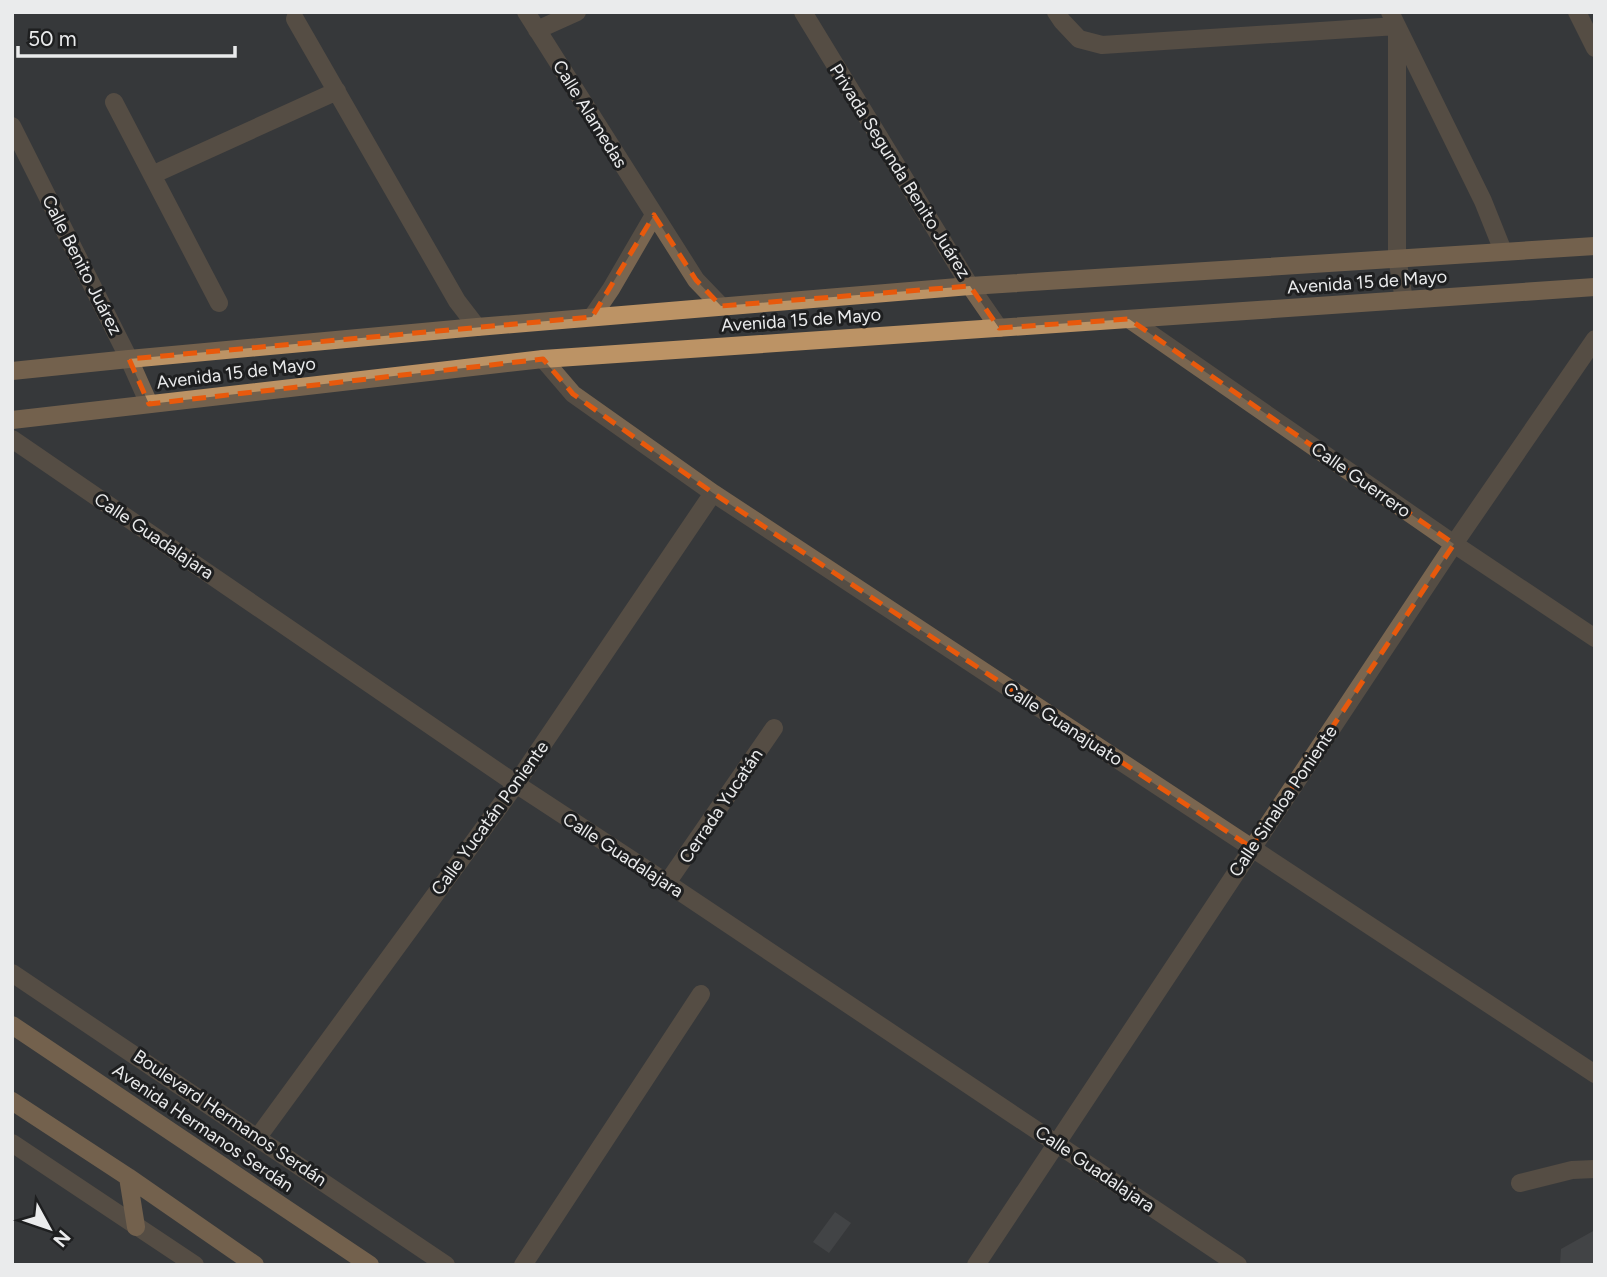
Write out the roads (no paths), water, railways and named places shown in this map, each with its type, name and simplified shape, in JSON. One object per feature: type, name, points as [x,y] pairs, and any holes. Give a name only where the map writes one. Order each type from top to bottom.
[{"type":"main road","name":"Avenida 15 de Mayo","points":[[12,371],[477,327],[970,286],[1595,246]]},
{"type":"main road","name":"Avenida 15 de Mayo","points":[[12,420],[543,359],[1595,287]]},
{"type":"main road","name":"Avenida Hermanos Serdán","points":[[12,1025],[370,1265]]},
{"type":"main road","points":[[12,1101],[255,1265]]},
{"type":"main road","points":[[128,1177],[136,1227]]},
{"type":"street","name":"Calle Alamedas","points":[[526,12],[696,281],[720,306]]},
{"type":"street","points":[[537,30],[577,12]]},
{"type":"street","name":"Privada Segunda Benito Juárez","points":[[803,12],[970,286],[999,328]]},
{"type":"street","points":[[1056,12],[1079,39],[1102,46],[1393,19]]},
{"type":"street","points":[[1577,12],[1595,48]]},
{"type":"street","points":[[295,19],[457,301],[477,327]]},
{"type":"street","points":[[1393,19],[1483,201],[1503,251]]},
{"type":"street","points":[[1393,19],[1397,257],[1404,300]]},
{"type":"street","points":[[152,175],[337,91]]},
{"type":"street","points":[[114,102],[219,303]]},
{"type":"street","name":"Calle Benito Juárez","points":[[12,126],[149,404]]},
{"type":"street","points":[[592,317],[654,215]]},
{"type":"street","name":"Calle Guerrero","points":[[1129,319],[1595,638]]},
{"type":"street","name":"Calle Sinaloa Poniente","points":[[976,1265],[1454,544],[1595,339]]},
{"type":"street","name":"Calle Guanajuato","points":[[543,359],[573,394],[713,493],[1595,1074]]},
{"type":"street","name":"Calle Guadalajara","points":[[12,439],[516,784],[1238,1265]]},
{"type":"street","name":"Calle Yucatán Poniente","points":[[258,1137],[516,784],[713,493]]},
{"type":"street","name":"Cerrada Yucatán","points":[[667,883],[774,728]]},
{"type":"street","name":"Boulevard Hermanos Serdán","points":[[12,973],[446,1265]]},
{"type":"street","points":[[523,1265],[701,994]]},
{"type":"street","points":[[12,1143],[188,1263]]},
{"type":"street","points":[[1520,1183],[1572,1170],[1595,1169]]}]
